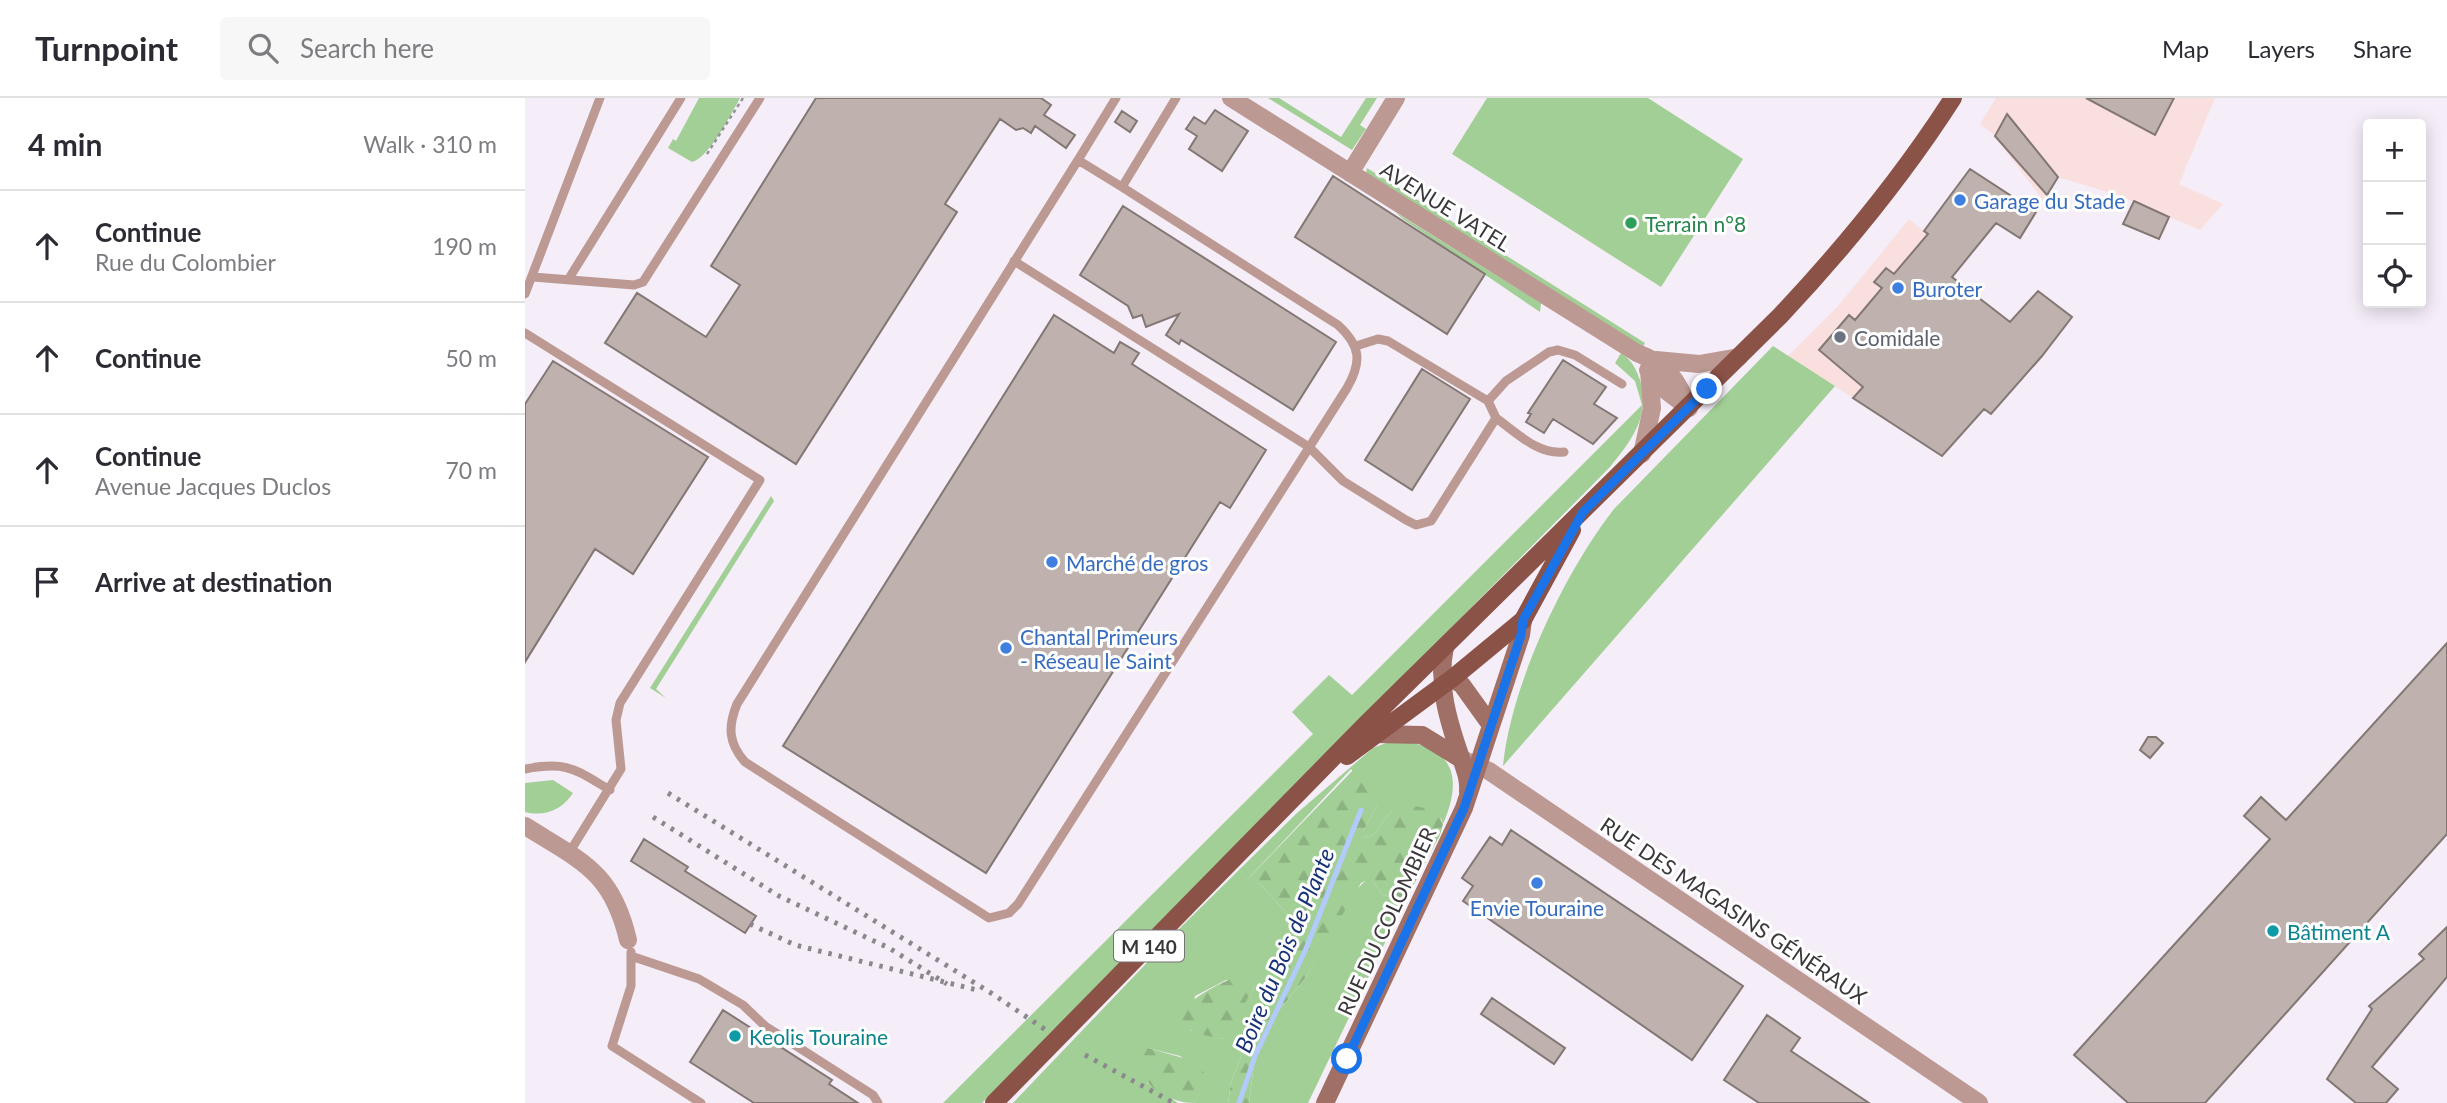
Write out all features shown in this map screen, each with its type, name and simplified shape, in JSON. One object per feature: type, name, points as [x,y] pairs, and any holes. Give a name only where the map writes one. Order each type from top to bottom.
[{"type":"main road","points":[[1583,512],[1689,408],[1825,267],[1907,167],[1953,98]]},
{"type":"main road","name":"M 140","points":[[1303,789],[1523,620],[1583,512]]},
{"type":"main road","name":"M 140","points":[[994,1103],[1303,789],[1583,512]]},
{"type":"main road","name":"RUE DU COLOMBIER","points":[[1325,1103],[1415,915],[1468,796],[1521,635],[1523,620]]},
{"type":"main road","points":[[1445,647],[1446,678],[1461,759],[1467,771],[1468,796]]},
{"type":"main road","points":[[1419,673],[1446,678],[1473,697],[1490,724]]},
{"type":"main road","points":[[1376,734],[1393,732],[1422,735],[1461,759]]},
{"type":"street","name":"AVENUE VATEL","points":[[1231,98],[1637,353],[1653,366],[1660,386],[1689,408]]},
{"type":"street","points":[[1350,173],[1397,98]]},
{"type":"street","points":[[1641,454],[1652,408],[1653,366],[1699,364],[1739,357]]},
{"type":"street","name":"RUE DES MAGASINS GÉNÉRAUX","points":[[1461,759],[1480,765],[1979,1103]]},
{"type":"street","points":[[525,826],[595,871],[607,884],[618,905],[630,948]]},
{"type":"lane","points":[[525,294],[600,98]]},
{"type":"lane","points":[[568,280],[681,98]]},
{"type":"lane","points":[[533,277],[634,285],[643,282],[760,98]]},
{"type":"lane","points":[[1078,160],[1338,325],[1356,345],[1359,357],[1356,372],[1017,904],[1009,913],[989,918],[745,762],[734,747],[730,720],[744,692],[1116,98]]},
{"type":"lane","points":[[1122,187],[1176,98]]},
{"type":"lane","points":[[1014,261],[1309,447],[1343,481],[1406,520],[1424,525],[1431,521],[1496,418]]},
{"type":"lane","points":[[525,333],[760,480],[620,704],[616,720],[621,769],[569,853]]},
{"type":"lane","points":[[1356,345],[1378,339],[1388,341],[1488,401],[1496,418],[1537,447],[1555,453],[1565,452]]},
{"type":"lane","points":[[1488,401],[1506,381],[1549,352],[1575,355],[1622,384]]},
{"type":"lane","points":[[525,769],[552,764],[564,765],[610,790]]},
{"type":"lane","points":[[701,1103],[612,1046],[631,986],[630,948],[686,972],[743,1005],[765,1026],[873,1095],[878,1103]]},
{"type":"path","points":[[703,160],[743,98]]},
{"type":"shaded area","points":[[1996,98],[2215,98],[2179,184],[2223,204],[2200,230],[2117,195],[2058,177],[2043,200],[1992,133],[1980,124]]},
{"type":"shaded area","points":[[1909,219],[1963,264],[1958,271],[1954,267],[1893,351],[1853,398],[1788,356],[1839,305]]},
{"type":"green space","points":[[699,98],[740,98],[712,144],[699,159],[692,162],[668,148],[673,139],[676,141]]},
{"type":"green space","points":[[1268,98],[1279,98],[1341,137],[1366,98],[1377,98],[1360,125],[1366,129],[1352,150]]},
{"type":"green space","name":"Terrain n°8","points":[[1487,98],[1648,98],[1743,159],[1661,287],[1452,154]]},
{"type":"green space","points":[[1367,168],[1645,343],[1643,347],[1366,173]]},
{"type":"green space","points":[[1395,212],[1541,303],[1540,312],[1403,219]]},
{"type":"green space","points":[[1773,346],[1835,386],[1503,766],[1508,734],[1528,666],[1559,597],[1595,535],[1614,509]]},
{"type":"green space","points":[[1621,353],[1637,372],[1643,393],[1643,405],[1632,438],[1610,467],[982,1103],[943,1103],[1313,734],[1292,712],[1329,675],[1352,695],[1642,405],[1635,381],[1615,363]]},
{"type":"green space","points":[[771,496],[774,501],[656,689],[666,698],[650,688]]},
{"type":"green space","points":[[1394,740],[1429,748],[1440,755],[1448,765],[1453,790],[1443,824],[1441,818],[1393,809],[1373,835],[1363,838],[1363,832],[1377,805],[1351,769],[1246,881],[1260,884],[1300,928],[1259,1008],[1231,1083],[1228,1103],[1194,1103],[1208,1077],[1180,1056],[1148,1048],[1147,1083],[1178,1103],[1013,1103],[1183,925],[1297,813],[1373,748]],"holes":[[[1226,980],[1255,986],[1223,1039],[1190,1030],[1195,996]]]},
{"type":"green space","points":[[1356,767],[1366,789],[1376,798],[1377,805],[1363,832],[1363,838],[1373,835],[1393,809],[1415,806],[1437,811],[1443,824],[1440,835],[1404,903],[1382,894],[1374,883],[1367,880],[1361,883],[1306,977],[1269,1023],[1255,1056],[1249,1103],[1228,1103],[1231,1083],[1259,1008],[1300,928],[1260,884],[1245,882]]},
{"type":"green space","points":[[553,780],[573,793],[569,799],[546,813],[525,812],[525,783]]},
{"type":"green space","points":[[1367,879],[1374,883],[1382,894],[1404,903],[1308,1103],[1249,1103],[1255,1056],[1269,1023],[1306,977],[1354,892]]},
{"type":"green space","points":[[1234,978],[1255,986],[1224,1039],[1198,1033],[1183,1023],[1182,1015],[1186,1007],[1195,999]]},
{"type":"green space","points":[[1148,1048],[1190,1060],[1209,1077],[1194,1103],[1174,1100],[1148,1083],[1138,1066],[1136,1056],[1141,1050]]},
{"type":"building","points":[[816,98],[1041,98],[1051,105],[1044,115],[1075,135],[1066,148],[1035,126],[1031,133],[1023,128],[1016,130],[1000,119],[945,204],[957,212],[796,464],[605,343],[637,293],[706,337],[740,285],[711,266]]},
{"type":"building","points":[[2086,98],[2174,98],[2155,135]]},
{"type":"building","points":[[1215,110],[1248,131],[1222,171],[1189,149],[1197,136],[1186,129],[1194,117],[1205,124]]},
{"type":"building","points":[[1122,111],[1137,121],[1130,132],[1115,122]]},
{"type":"building","points":[[2007,114],[2058,177],[2047,195],[1995,136]]},
{"type":"building","points":[[1970,169],[2036,212],[2020,238],[1996,223],[1952,277],[2010,322],[2038,291],[2072,317],[1991,414],[1984,409],[1942,456],[1853,398],[1863,387],[1819,350],[1849,315],[1855,320],[1882,288],[1874,282],[1886,268],[1894,274],[1928,234],[1924,231]]},
{"type":"building","points":[[1333,176],[1485,274],[1447,334],[1295,237]]},
{"type":"building","points":[[2134,201],[2169,217],[2159,239],[2123,224]]},
{"type":"building","points":[[1123,206],[1336,342],[1293,410],[1181,340],[1179,344],[1166,335],[1179,314],[1146,327],[1142,315],[1133,318],[1128,306],[1080,275]]},
{"type":"building","points":[[1054,315],[1114,353],[1120,342],[1139,353],[1132,364],[1266,450],[1230,508],[1220,502],[986,873],[783,746]]},
{"type":"building","points":[[1563,360],[1606,387],[1594,404],[1617,418],[1593,444],[1553,419],[1544,433],[1526,422],[1531,414],[1528,413]]},
{"type":"building","points":[[553,361],[708,457],[633,574],[595,549],[525,662],[525,404]]},
{"type":"building","points":[[1422,369],[1470,399],[1412,490],[1365,460]]},
{"type":"building","name":"Bâtiment A","points":[[2447,643],[2447,834],[2205,1103],[2128,1103],[2074,1055],[2270,839],[2244,816],[2261,797],[2286,820]]},
{"type":"building","points":[[2148,737],[2156,737],[2163,743],[2150,758],[2140,750]]},
{"type":"building","points":[[1511,830],[1743,986],[1692,1060],[1463,901],[1473,886],[1462,878],[1490,837],[1502,845]]},
{"type":"building","points":[[644,839],[688,867],[685,871],[756,916],[745,933],[631,861]]},
{"type":"building","points":[[2447,927],[2447,977],[2372,1067],[2398,1089],[2386,1103],[2356,1103],[2327,1079],[2372,1009],[2369,1006],[2424,959],[2419,954]]},
{"type":"building","points":[[1492,998],[1565,1048],[1554,1064],[1481,1014]]},
{"type":"building","name":"Keolis Touraine","points":[[723,1010],[832,1080],[829,1084],[858,1103],[754,1103],[690,1062]]},
{"type":"building","points":[[1767,1015],[1800,1038],[1791,1051],[1869,1103],[1759,1103],[1724,1080]]},
{"type":"waterway","name":"Boire du Bois de Plante","points":[[1239,1103],[1255,1056],[1305,951],[1361,810]]},
{"type":"railway","points":[[668,793],[991,993],[1046,1030]]},
{"type":"railway","points":[[653,817],[779,896],[889,948],[947,984]]},
{"type":"railway","points":[[750,924],[795,945],[981,991]]},
{"type":"railway","points":[[1085,1055],[1174,1103]]},
{"type":"place","name":"Garage du Stade","points":[[1960,200]]},
{"type":"place","name":"Terrain n°8","points":[[1631,223]]},
{"type":"place","name":"Buroter","points":[[1898,288]]},
{"type":"place","name":"Comidale","points":[[1840,337]]},
{"type":"place","name":"Marché de gros","points":[[1052,562]]},
{"type":"place","name":"Chantal Primeurs - Réseau le Saint","points":[[1006,648]]},
{"type":"place","name":"Envie Touraine","points":[[1537,883]]},
{"type":"place","name":"Bâtiment A","points":[[2273,931]]},
{"type":"place","name":"Keolis Touraine","points":[[735,1036]]},
{"type":"route","points":[[1347,1059],[1464,808],[1521,635],[1523,620],[1548,572],[1583,512],[1707,389]]}]
